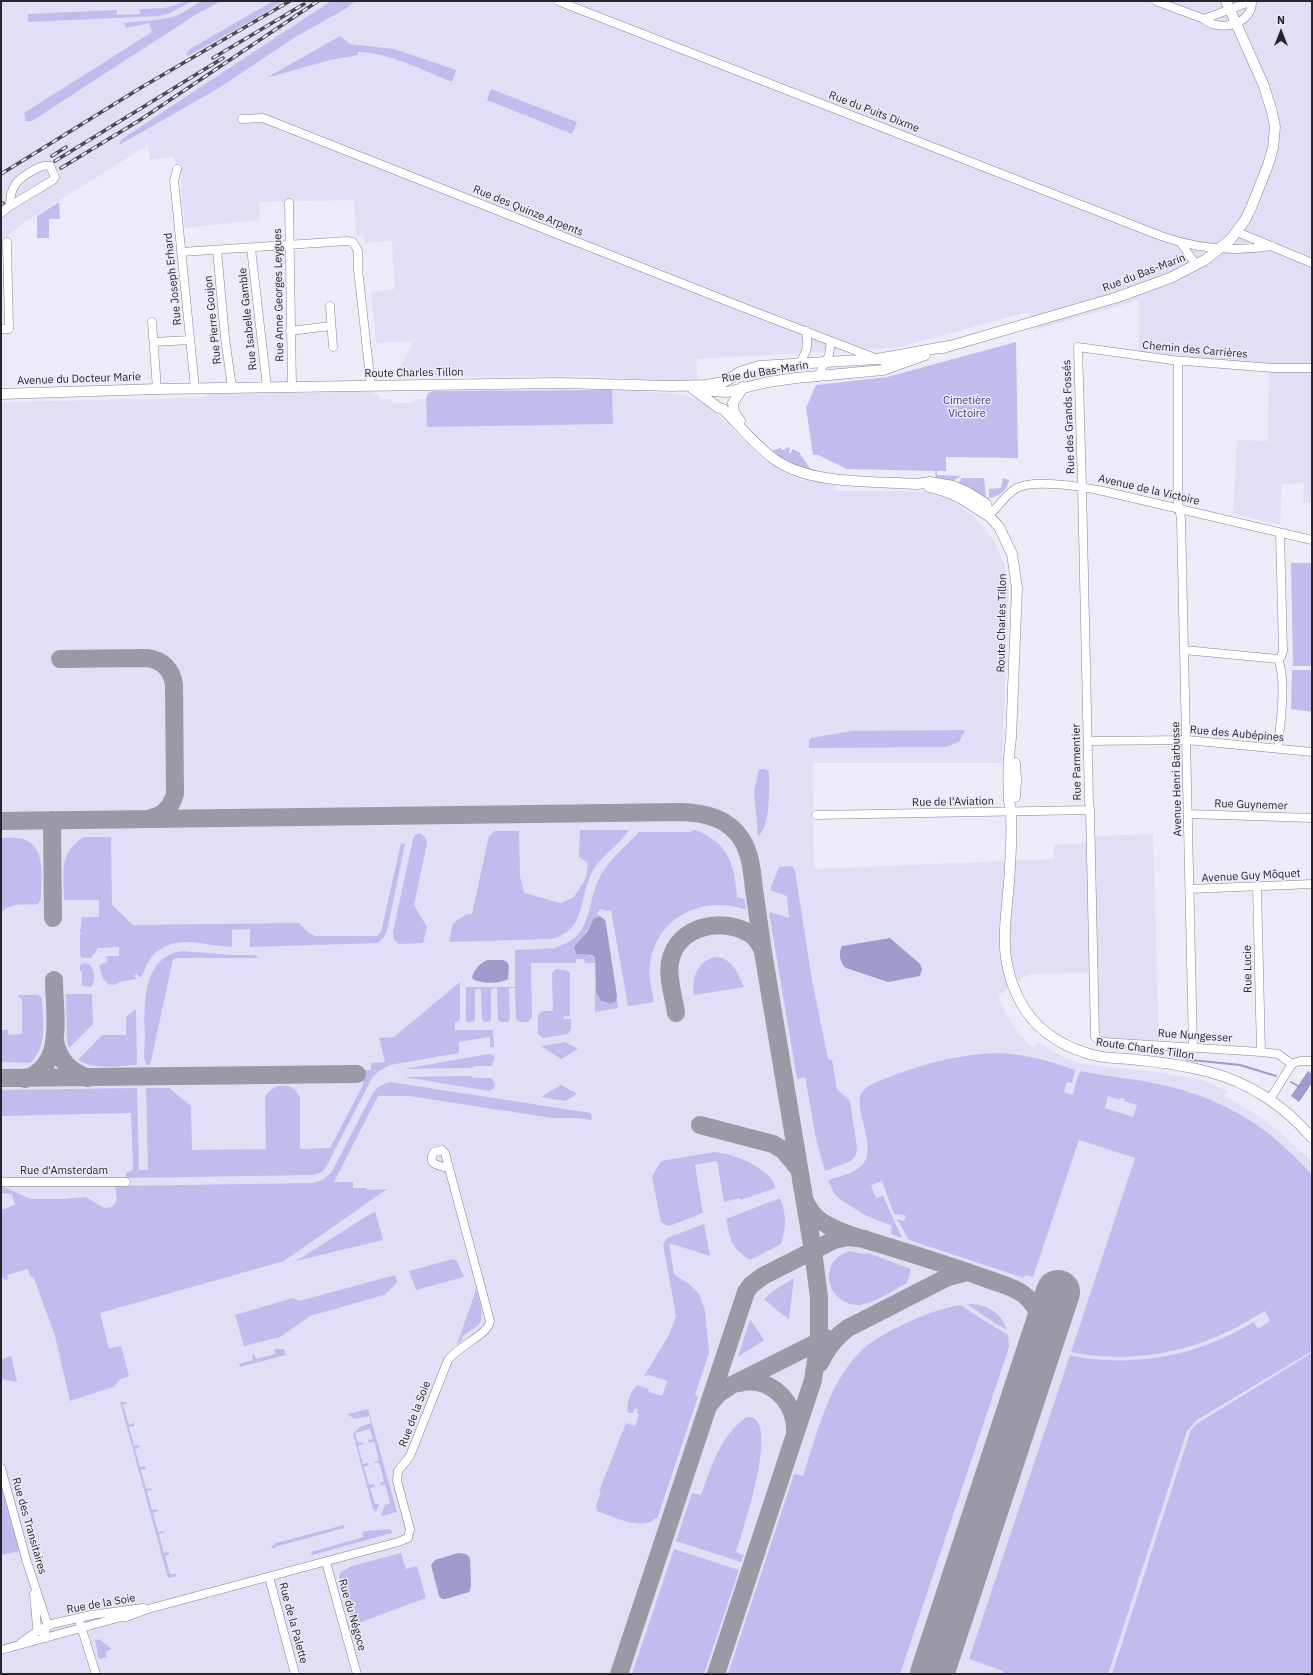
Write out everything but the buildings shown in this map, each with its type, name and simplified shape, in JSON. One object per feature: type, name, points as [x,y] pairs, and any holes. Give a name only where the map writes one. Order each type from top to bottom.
[{"type":"main road","name":"Rue du Bas-Marin","points":[[694,387],[708,392],[727,392],[768,382],[883,370],[949,346],[1118,297],[1170,278],[1196,265],[1220,249],[1236,232],[1250,208],[1273,148],[1275,127],[1267,93],[1229,5]]},
{"type":"main road","name":"Rue du Bas-Marin","points":[[672,386],[694,387],[721,383],[746,370],[762,365],[826,363],[877,359],[949,346]]},
{"type":"main road","points":[[723,409],[723,402],[727,392],[743,376],[746,370]]},
{"type":"main road","name":"Route Charles Tillon","points":[[157,389],[560,383],[672,386]]},
{"type":"main road","name":"Route Charles Tillon","points":[[694,387],[719,408],[723,409],[756,444],[775,460],[790,468],[804,473],[833,479],[917,484],[954,495],[968,502],[979,512],[989,516],[999,527],[1012,554],[1017,588],[1011,738],[1009,752],[1009,803],[1011,812],[1010,878],[1006,937],[1007,962],[1011,982],[1018,999],[1036,1025],[1062,1044],[1094,1055],[1156,1061],[1211,1072],[1242,1084],[1270,1099],[1292,1116],[1312,1138]]},
{"type":"main road","points":[[743,387],[733,400],[732,405],[734,412],[744,430]]},
{"type":"main road","name":"Avenue du Docteur Marie","points":[[1,394],[157,389]]},
{"type":"main road","points":[[708,392],[718,399],[723,409]]},
{"type":"street","name":"Rue du Puits Dixme","points":[[558,1],[1181,243],[1220,249],[1249,250],[1272,246]]},
{"type":"street","points":[[1156,1],[1204,19],[1214,25],[1237,24],[1250,12],[1252,1],[1229,5],[1204,19]]},
{"type":"street","name":"Rue des Quinze Arpents","points":[[242,119],[263,118],[896,366]]},
{"type":"street","points":[[1,213],[53,180],[55,178],[55,174],[50,166],[43,165],[15,184],[11,194],[10,206]]},
{"type":"street","name":"Rue Joseph Erhard","points":[[176,169],[174,181],[195,388]]},
{"type":"street","name":"Rue Anne Georges Leygues","points":[[289,203],[292,387]]},
{"type":"street","points":[[1236,232],[1312,263]]},
{"type":"street","points":[[181,252],[348,241],[353,242],[358,251],[358,268],[370,386]]},
{"type":"street","points":[[1181,243],[1196,265]]},
{"type":"street","points":[[1,330],[10,329],[5,247]]},
{"type":"street","name":"Rue Isabelle Gamble","points":[[251,248],[266,387]]},
{"type":"street","name":"Rue Pierre Goujon","points":[[217,250],[225,338],[232,387]]},
{"type":"street","points":[[330,306],[333,347]]},
{"type":"street","points":[[152,322],[157,389]]},
{"type":"street","points":[[290,331],[331,326]]},
{"type":"street","points":[[799,364],[807,351],[808,342],[806,331]]},
{"type":"street","points":[[154,342],[190,340]]},
{"type":"street","points":[[818,376],[829,355],[831,341]]},
{"type":"street","name":"Chemin des Carrières","points":[[1078,347],[1178,361],[1273,368],[1312,368]]},
{"type":"street","name":"Rue des Grands Fossés","points":[[1078,347],[1082,486]]},
{"type":"street","name":"Avenue Henri Barbusse","points":[[1178,361],[1178,502],[1182,520],[1193,1047]]},
{"type":"street","name":"Avenue de la Victoire","points":[[989,516],[1010,494],[1022,486],[1082,486],[1312,540]]},
{"type":"street","name":"Rue Parmentier","points":[[1082,486],[1095,1037]]},
{"type":"street","points":[[1278,659],[1281,657],[1283,651],[1280,533]]},
{"type":"street","points":[[1184,650],[1278,659]]},
{"type":"street","points":[[1278,659],[1281,666],[1282,706],[1278,748]]},
{"type":"street","name":"Rue des Aubépines","points":[[1088,741],[1187,740],[1312,752]]},
{"type":"street","name":"Rue de l'Aviation","points":[[816,815],[1090,810]]},
{"type":"street","name":"Rue Guynemer","points":[[1188,814],[1312,818]]},
{"type":"street","name":"Avenue Guy Môquet","points":[[1190,889],[1312,884]]},
{"type":"street","name":"Rue Lucie","points":[[1257,886],[1261,1052]]},
{"type":"street","name":"Rue Nungesser","points":[[1095,1037],[1104,1042],[1278,1054],[1292,1064]]},
{"type":"street","points":[[1270,1099],[1292,1064],[1300,1061],[1312,1061]]},
{"type":"street","name":"Rue de la Soie","points":[[44,1632],[83,1628],[121,1617],[126,1617],[148,1609],[326,1562],[408,1538],[410,1529],[397,1481],[398,1471],[410,1456],[448,1360],[456,1350],[485,1330],[490,1323],[490,1316],[449,1168]]},
{"type":"street","name":"Rue d'Amsterdam","points":[[1,1182],[126,1182]]},
{"type":"street","name":"Rue des Transitaires","points":[[1,1468],[35,1590],[37,1627],[44,1632]]},
{"type":"street","name":"Rue du Négoce","points":[[326,1562],[357,1674]]},
{"type":"street","name":"Rue de la Palette","points":[[269,1577],[295,1674]]},
{"type":"street","name":"Rue de la Soie","points":[[1,1650],[16,1646],[74,1619],[107,1612],[143,1608],[148,1609]]},
{"type":"street","points":[[74,1619],[80,1623],[83,1628],[96,1674]]},
{"type":"shaded area","points":[[1,1],[1312,1],[1312,503],[1303,502],[1304,483],[1282,484],[1280,525],[1233,514],[1237,440],[1268,441],[1269,368],[1139,356],[1139,300],[1035,330],[1028,312],[896,348],[696,359],[698,383],[587,376],[396,377],[413,341],[376,343],[371,292],[395,289],[392,241],[364,243],[364,235],[356,236],[354,200],[259,202],[260,220],[185,228],[181,183],[182,176],[173,172],[175,166],[174,157],[150,160],[148,145],[25,222],[1,241]]},
{"type":"shaded area","points":[[623,390],[677,394],[687,396],[707,404],[761,457],[772,465],[801,480],[835,485],[836,491],[912,491],[927,492],[940,496],[959,505],[973,516],[995,543],[1004,564],[1008,582],[1008,598],[1002,763],[813,763],[814,869],[1053,859],[1054,845],[1086,843],[1095,836],[1153,834],[1159,1041],[1105,1038],[1098,1030],[1098,973],[1028,974],[998,996],[1007,1016],[1021,1036],[1033,1048],[1039,1042],[1060,1056],[1083,1064],[1157,1072],[1202,1080],[1227,1091],[1225,1096],[1259,1116],[1281,1133],[1312,1162],[1312,1674],[1,1674],[1,402],[202,398],[212,394],[372,392],[379,396],[380,399],[392,399],[393,403],[413,403],[413,399],[426,399],[428,393],[433,391]]},
{"type":"shaded area","points":[[600,916],[605,920],[606,924],[617,996],[616,1001],[610,1004],[601,1001],[596,992],[595,957],[592,955],[576,954],[574,947],[587,932],[594,918]]},
{"type":"shaded area","points":[[890,938],[920,964],[922,969],[920,976],[888,982],[846,968],[842,964],[840,955],[842,946]]},
{"type":"shaded area","points":[[487,960],[503,960],[507,962],[509,966],[508,979],[505,981],[490,983],[476,981],[473,979],[472,977],[476,969]]},
{"type":"shaded area","points":[[1308,1071],[1312,1074],[1312,1083],[1299,1102],[1291,1096]]},
{"type":"shaded area","points":[[458,1553],[466,1554],[470,1558],[471,1586],[469,1592],[442,1599],[439,1596],[431,1565],[435,1560]]},
{"type":"green space","points":[[187,1],[192,1],[170,13],[159,16],[28,22],[28,14],[117,10],[117,15],[140,14],[140,9],[165,8]]},
{"type":"green space","points":[[202,1],[221,1],[195,15],[32,121],[26,121],[24,113],[152,32],[149,23],[126,28],[124,23],[176,16]]},
{"type":"green space","points":[[273,1],[284,1],[188,56],[186,54],[190,49]]},
{"type":"green space","points":[[331,1],[355,1],[347,8],[297,36],[219,88],[119,145],[122,139]]},
{"type":"green space","points":[[340,36],[350,44],[394,49],[456,70],[452,82],[418,67],[382,55],[358,52],[358,55],[330,60],[266,78]]},
{"type":"green space","points":[[491,89],[577,122],[572,134],[487,100]]},
{"type":"green space","points":[[59,202],[60,219],[49,219],[49,238],[37,238],[37,216]]},
{"type":"green space","name":"Cimetière Victoire","points":[[1016,342],[1018,458],[946,457],[946,471],[937,471],[937,475],[961,476],[953,481],[936,479],[935,471],[847,469],[818,455],[813,455],[806,408],[816,385],[887,377]]},
{"type":"green space","points":[[612,390],[613,424],[427,427],[426,399],[428,393],[433,391]]},
{"type":"green space","points":[[786,447],[790,448],[789,453],[791,453],[792,449],[799,452],[811,470],[786,461],[773,450],[781,448],[782,450],[786,449]]},
{"type":"green space","points":[[962,478],[984,478],[986,497],[989,497],[989,489],[1001,488],[1003,478],[1009,480],[1004,491],[997,496],[989,498],[985,497],[960,484],[959,481]]},
{"type":"green space","points":[[1291,563],[1312,563],[1312,666],[1293,666]]},
{"type":"green space","points":[[1292,670],[1312,670],[1312,712],[1291,709]]},
{"type":"green space","points":[[965,730],[959,742],[946,747],[809,748],[809,741],[811,738],[853,731]]},
{"type":"green space","points":[[759,769],[765,769],[769,772],[769,787],[767,816],[762,831],[758,836],[754,791]]},
{"type":"green space","points":[[580,830],[629,830],[594,869],[589,879],[577,920],[563,935],[551,939],[449,942],[453,923],[467,914],[472,914],[489,836],[495,831],[519,831],[520,876],[524,893],[561,903],[574,897],[586,878],[588,863],[579,857]]},
{"type":"green space","points":[[694,830],[709,837],[723,848],[731,863],[737,897],[744,899],[746,910],[730,906],[714,905],[698,908],[684,914],[671,923],[661,934],[654,948],[650,965],[650,979],[654,1002],[628,1006],[611,910],[606,911],[600,909],[597,914],[600,916],[595,917],[583,937],[574,947],[575,952],[595,957],[595,963],[585,963],[584,959],[576,959],[576,963],[531,963],[532,1017],[528,1022],[519,1022],[516,1019],[515,988],[509,988],[510,1019],[508,1022],[501,1022],[498,1020],[497,988],[491,989],[491,1021],[485,1022],[482,1020],[481,989],[475,990],[475,1021],[466,1021],[466,987],[515,987],[515,950],[556,948],[568,942],[577,935],[583,927],[602,873],[614,857],[639,832],[691,832]]},
{"type":"green space","points":[[419,833],[425,837],[427,843],[414,905],[427,927],[423,943],[399,944],[394,940],[393,932],[413,839],[415,835]]},
{"type":"green space","points":[[84,837],[111,837],[112,905],[133,925],[299,923],[308,932],[315,936],[377,936],[381,932],[401,843],[405,844],[387,931],[378,943],[250,947],[250,929],[232,930],[232,947],[190,942],[170,944],[152,956],[140,978],[137,974],[134,976],[137,979],[123,981],[113,985],[108,984],[103,979],[99,966],[107,962],[106,956],[119,956],[119,947],[98,948],[91,958],[80,958],[82,957],[80,955],[80,949],[82,948],[80,948],[80,941],[82,940],[80,940],[80,934],[82,934],[80,932],[82,917],[99,917],[99,900],[64,900],[63,873],[66,857],[76,843]]},
{"type":"green space","points":[[1,838],[23,839],[31,843],[36,849],[39,856],[42,874],[41,899],[38,904],[14,905],[5,909],[1,913]]},
{"type":"green space","points":[[792,866],[795,871],[812,980],[828,1059],[832,1060],[837,1089],[850,1101],[857,1147],[856,1155],[851,1161],[825,1171],[816,1139],[805,1077],[797,1079],[769,912],[789,918],[787,896],[770,890],[779,867]]},
{"type":"green space","points":[[182,951],[254,955],[259,957],[176,958],[173,960],[150,1065],[147,1065],[145,1062],[144,1050],[145,1010],[148,984],[152,972],[159,962],[169,955]]},
{"type":"green space","points":[[714,957],[725,959],[733,966],[744,987],[694,995],[696,972],[703,963]]},
{"type":"green space","points":[[82,963],[89,964],[93,969],[94,978],[91,987],[82,986],[82,971],[80,971],[80,965],[82,965]]},
{"type":"green space","points":[[556,969],[566,970],[570,973],[570,1016],[564,1016],[563,1019],[571,1019],[571,1029],[568,1034],[543,1038],[538,1034],[538,1015],[542,1011],[553,1011],[552,973]]},
{"type":"green space","points":[[595,981],[596,991],[602,1001],[608,1004],[617,999],[618,1008],[595,1012]]},
{"type":"green space","points":[[460,982],[460,1019],[458,1022],[455,1022],[455,1030],[493,1030],[494,1047],[490,1047],[490,1037],[459,1042],[459,1053],[390,1065],[378,1072],[372,1078],[326,1167],[322,1172],[313,1175],[126,1178],[126,1173],[133,1170],[131,1113],[1,1116],[1,1090],[137,1088],[139,1170],[148,1170],[146,1088],[169,1088],[191,1106],[192,1150],[266,1149],[265,1098],[268,1093],[278,1086],[288,1086],[297,1092],[300,1098],[300,1149],[330,1148],[363,1085],[363,1070],[371,1070],[371,1063],[385,1062],[379,1038],[394,1037]]},
{"type":"green space","points":[[66,994],[92,994],[93,1024],[69,1048],[67,1043]]},
{"type":"green space","points":[[19,995],[38,995],[42,998],[42,1042],[36,1057],[30,1063],[2,1062],[1,1030],[8,1030],[8,1035],[22,1034],[22,998],[18,997]]},
{"type":"green space","points":[[136,1009],[137,1065],[99,1066],[84,1063],[78,1060],[102,1035],[126,1035],[126,1017]]},
{"type":"green space","points":[[565,1042],[578,1049],[561,1059],[541,1046]]},
{"type":"green space","points":[[996,1053],[1026,1056],[1045,1060],[1075,1070],[1072,1083],[1067,1082],[1064,1092],[1073,1095],[1081,1071],[1167,1086],[1209,1099],[1247,1118],[1264,1130],[1297,1159],[1312,1175],[1312,1351],[1197,1420],[1187,1431],[1108,1674],[1003,1674],[1003,1671],[969,1659],[1070,1355],[1088,1359],[1106,1360],[1145,1359],[1164,1356],[1201,1347],[1237,1332],[1254,1322],[1258,1329],[1270,1321],[1265,1311],[1232,1330],[1209,1340],[1150,1355],[1111,1357],[1071,1352],[1135,1158],[1079,1140],[1033,1277],[1025,1275],[1024,1278],[909,1240],[897,1219],[904,1221],[906,1216],[894,1214],[882,1181],[871,1185],[876,1198],[883,1196],[902,1238],[891,1234],[892,1226],[867,1216],[842,1201],[834,1193],[828,1180],[859,1168],[865,1160],[868,1151],[860,1107],[860,1098],[865,1089],[884,1079],[911,1069],[953,1058]],"holes":[[[1108,1096],[1120,1100],[1121,1098],[1125,1099],[1124,1101],[1137,1105],[1133,1117],[1105,1108]]]},
{"type":"green space","points":[[489,1054],[493,1055],[495,1058],[491,1066],[474,1066],[472,1068],[404,1069]]},
{"type":"green space","points":[[472,1076],[473,1078],[491,1078],[495,1084],[494,1088],[489,1091],[404,1077]]},
{"type":"green space","points":[[390,1082],[591,1113],[592,1120],[577,1118],[552,1118],[409,1096],[378,1096],[334,1182],[353,1182],[353,1188],[366,1188],[367,1190],[387,1189],[284,1261],[100,1313],[109,1349],[121,1346],[129,1376],[121,1379],[113,1387],[70,1401],[55,1336],[34,1278],[30,1276],[28,1269],[7,1275],[8,1280],[4,1279],[2,1276],[1,1210],[15,1205],[12,1194],[1,1193],[1,1186],[31,1199],[65,1199],[86,1197],[104,1208],[112,1207],[117,1200],[115,1186],[313,1183],[324,1179],[331,1173],[374,1091],[380,1086]]},
{"type":"green space","points":[[561,1085],[577,1094],[565,1101],[541,1097]]},
{"type":"green space","points":[[714,1152],[736,1157],[758,1167],[771,1178],[775,1188],[741,1200],[739,1198],[724,1202],[717,1161],[695,1165],[703,1213],[668,1226],[661,1222],[652,1177],[661,1161]]},
{"type":"green space","points":[[780,1198],[785,1221],[781,1244],[750,1260],[732,1243],[726,1219]]},
{"type":"green space","points":[[375,1211],[383,1240],[296,1261]]},
{"type":"green space","points":[[704,1224],[710,1256],[669,1243],[674,1274],[689,1284],[699,1294],[705,1310],[709,1353],[695,1395],[698,1397],[657,1519],[655,1518],[650,1522],[643,1524],[627,1522],[597,1511],[596,1505],[601,1493],[599,1491],[626,1423],[635,1426],[639,1415],[637,1413],[638,1409],[635,1408],[633,1413],[629,1413],[627,1411],[631,1393],[638,1385],[648,1389],[649,1392],[662,1396],[667,1381],[649,1375],[644,1376],[669,1335],[676,1316],[663,1244],[667,1238]]},
{"type":"green space","points":[[849,1251],[864,1254],[868,1253],[911,1269],[907,1283],[865,1304],[859,1305],[845,1302],[834,1292],[829,1279],[829,1271],[835,1259]]},
{"type":"green space","points":[[453,1259],[457,1261],[464,1277],[416,1290],[409,1271]]},
{"type":"green space","points":[[395,1275],[397,1281],[395,1285],[384,1295],[310,1316],[280,1337],[244,1346],[235,1315],[293,1298],[299,1301]]},
{"type":"green space","points":[[794,1278],[789,1319],[764,1299],[773,1291]]},
{"type":"green space","points":[[475,1287],[482,1311],[481,1320],[477,1326],[461,1337],[463,1339],[457,1344],[475,1293]]},
{"type":"green space","points":[[967,1304],[980,1305],[992,1310],[1001,1318],[1007,1330],[996,1324]]},
{"type":"green space","points":[[961,1305],[1008,1335],[1009,1347],[900,1674],[728,1674],[794,1474],[803,1476],[827,1405],[844,1371],[869,1344],[882,1336],[925,1315]]},
{"type":"green space","points":[[750,1319],[764,1340],[738,1357]]},
{"type":"green space","points":[[274,1349],[284,1349],[286,1355],[240,1367],[239,1364],[253,1360],[252,1355],[254,1354],[256,1359],[275,1354]]},
{"type":"green space","points":[[1312,1353],[1312,1674],[1112,1674],[1191,1430],[1198,1423]]},
{"type":"green space","points":[[11,1356],[17,1382],[1,1379],[1,1360]]},
{"type":"green space","points":[[120,1402],[128,1403],[123,1405],[129,1425],[134,1423],[134,1426],[129,1427],[134,1446],[139,1445],[140,1447],[135,1449],[140,1467],[145,1466],[146,1469],[141,1470],[146,1489],[151,1488],[152,1490],[147,1491],[152,1510],[157,1509],[158,1511],[153,1513],[158,1532],[163,1531],[164,1533],[159,1534],[164,1553],[169,1552],[169,1554],[165,1556],[170,1574],[176,1574],[176,1576],[168,1578]]},
{"type":"green space","points":[[368,1409],[397,1512],[382,1516],[381,1515],[385,1505],[390,1503],[385,1484],[381,1485],[380,1483],[384,1481],[379,1462],[374,1462],[379,1460],[374,1441],[369,1443],[368,1440],[373,1439],[370,1429],[355,1433],[358,1443],[362,1442],[363,1444],[358,1446],[363,1464],[368,1463],[369,1465],[364,1467],[369,1485],[374,1484],[375,1487],[370,1488],[375,1504],[379,1504],[376,1512],[373,1509],[353,1434],[360,1427],[371,1423],[369,1416],[354,1419],[348,1414]]},
{"type":"green space","points":[[747,1417],[757,1421],[761,1434],[761,1454],[751,1501],[736,1552],[744,1555],[741,1562],[676,1541],[692,1493],[701,1495],[718,1452],[730,1432]]},
{"type":"green space","points":[[1,1482],[20,1551],[1,1555]]},
{"type":"green space","points":[[344,1525],[345,1530],[344,1528],[275,1547],[275,1549],[271,1547],[276,1543]]},
{"type":"green space","points":[[391,1529],[392,1533],[312,1555],[311,1552],[363,1537],[362,1533],[365,1531]]},
{"type":"green space","points":[[674,1549],[739,1570],[704,1674],[632,1674]]},
{"type":"green space","points":[[401,1553],[406,1569],[417,1566],[426,1598],[353,1625],[339,1576],[341,1572],[352,1566]]},
{"type":"green space","points":[[99,1639],[112,1649],[106,1651],[107,1657],[99,1659],[95,1641]]},
{"type":"waterway","points":[[1185,1057],[1186,1059],[1191,1060],[1240,1065],[1276,1076]]},
{"type":"waterway","points":[[1291,1082],[1298,1086]]},
{"type":"taxiway","points":[[60,659],[147,658],[162,663],[169,670],[174,685],[175,794],[166,810],[160,815],[151,818]]},
{"type":"taxiway","points":[[1,821],[682,812],[708,815],[716,818],[730,826],[737,833],[745,846],[752,870],[763,952],[813,1251],[819,1297],[819,1341],[813,1380],[716,1674]]},
{"type":"taxiway","points":[[52,820],[53,918]]},
{"type":"taxiway","points":[[676,1013],[670,981],[670,962],[674,949],[692,932],[716,925],[741,929],[752,935],[763,950]]},
{"type":"taxiway","points":[[25,1079],[38,1072],[47,1062],[52,1050],[56,1023],[54,980]]},
{"type":"taxiway","points":[[55,1041],[62,1060],[76,1072],[88,1078]]},
{"type":"taxiway","points":[[1,1078],[357,1074]]},
{"type":"taxiway","points":[[700,1125],[773,1144],[783,1150],[798,1168]]},
{"type":"taxiway","points":[[806,1203],[811,1212],[818,1219],[838,1230],[1016,1289],[1029,1299],[1037,1311],[1041,1324],[1040,1346]]},
{"type":"taxiway","points":[[619,1674],[746,1292],[751,1285],[763,1276],[834,1240],[849,1237],[865,1239]]},
{"type":"taxiway","points":[[820,1363],[832,1343],[848,1328],[948,1277],[968,1272]]},
{"type":"taxiway","points":[[709,1405],[718,1394],[730,1386],[826,1338]]},
{"type":"taxiway","points":[[739,1383],[761,1383],[771,1387],[779,1393],[786,1401],[791,1411],[795,1432]]},
{"type":"runway","points":[[932,1674],[1058,1292]]},
{"type":"railway","points":[[1,174],[142,87],[290,1]]},
{"type":"railway","points":[[61,168],[140,120],[318,1]]},
{"type":"railway","points":[[213,58],[304,4]]},
{"type":"railway","points":[[55,161],[223,58]]},
{"type":"railway","points":[[52,156],[66,147]]}]
